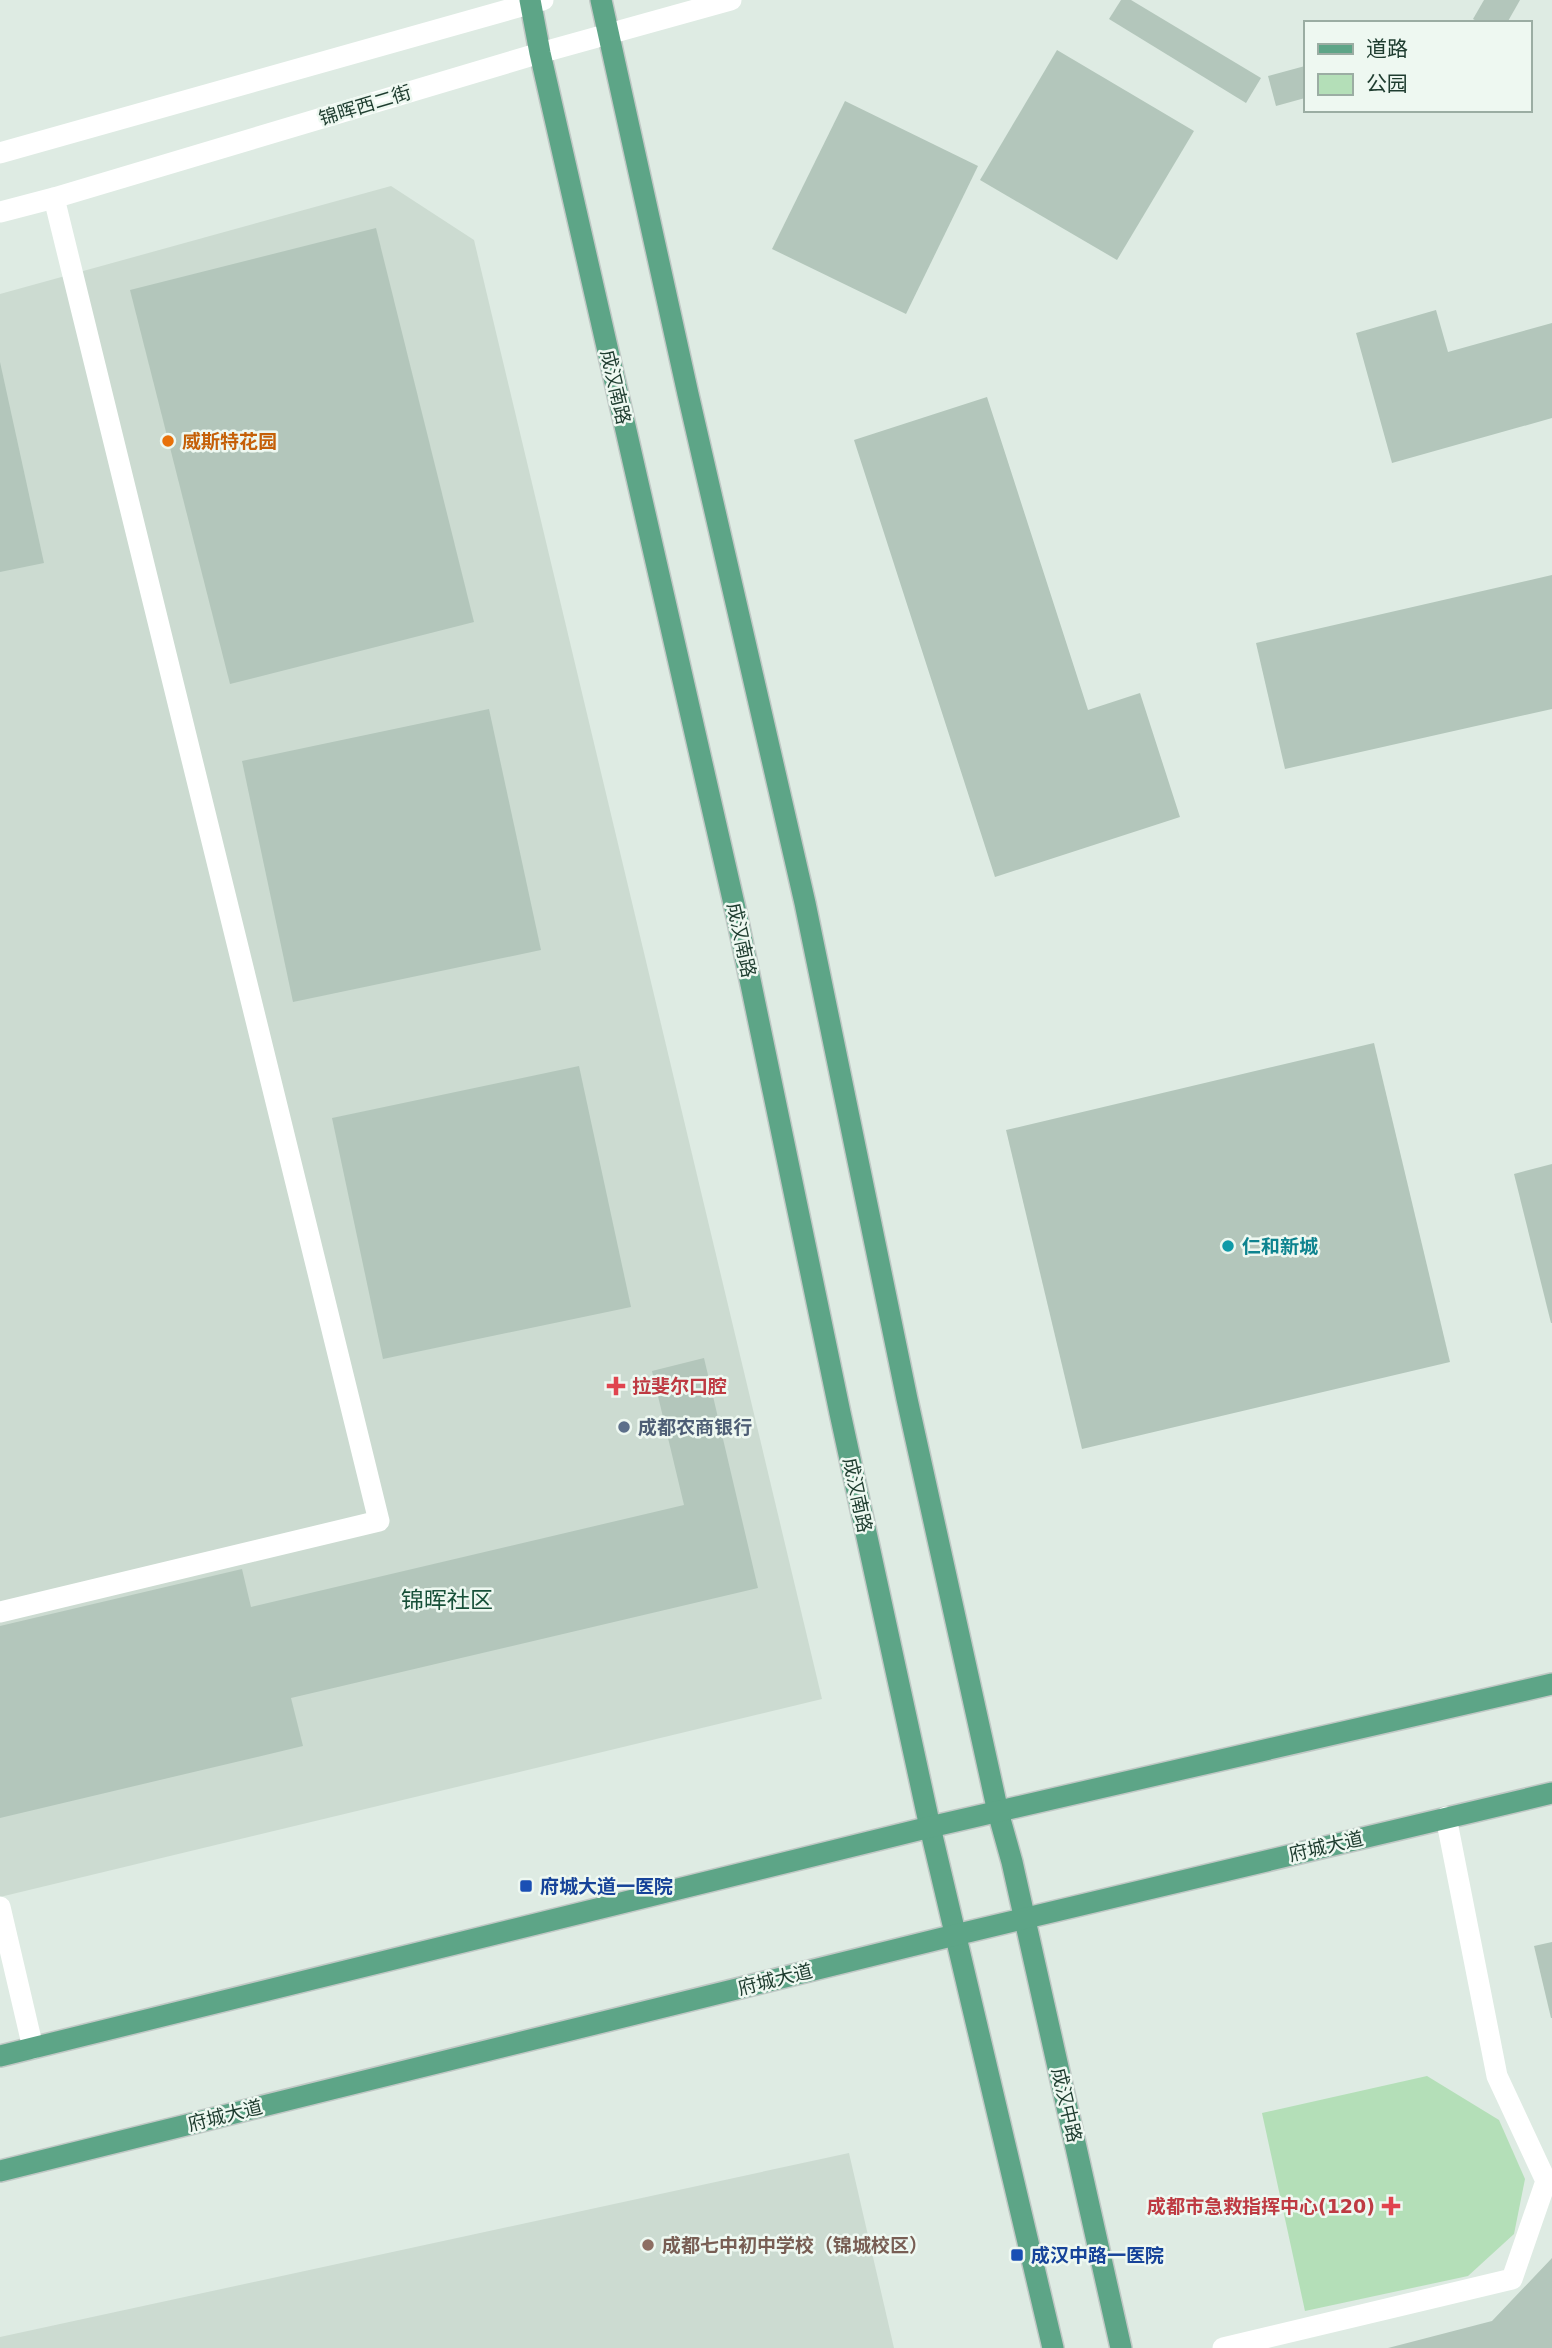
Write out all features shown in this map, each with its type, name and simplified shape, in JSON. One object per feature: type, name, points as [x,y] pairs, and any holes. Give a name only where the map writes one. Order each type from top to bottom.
[{"type":"main road","points":[[600,0],[805,903],[907,1399],[998,1812]]},
{"type":"main road","name":"成汉南路","points":[[534,1],[540,53],[737,917],[840,1413],[955,1935]]},
{"type":"main road","points":[[0,2056],[930,1826],[1552,1684]]},
{"type":"main road","name":"府城大道","points":[[0,2171],[955,1935],[1552,1793]]},
{"type":"main road","name":"成汉中路","points":[[998,1812],[1025,1918],[1122,2348]]},
{"type":"main road","points":[[955,1935],[1053,2348]]},
{"type":"street","name":"锦晖西二街","points":[[0,212],[540,53],[731,0]]},
{"type":"street","points":[[0,153],[534,1]]},
{"type":"street","points":[[0,1612],[379,1521],[54,198]]},
{"type":"street","points":[[1223,2348],[1264,2343],[1512,2279],[1546,2181],[1496,2076],[1446,1817]]},
{"type":"street","points":[[0,1907],[33,2048]]},
{"type":"shaded area","points":[[391,186],[474,240],[822,1699],[0,1897],[0,294]]},
{"type":"shaded area","name":"成都七中初中学校（锦城校区）","points":[[849,2153],[894,2348],[0,2348],[0,2337]]},
{"type":"green space","points":[[1427,2076],[1499,2120],[1525,2179],[1514,2234],[1468,2276],[1305,2311],[1262,2113]]},
{"type":"building","points":[[1121,0],[1131,0],[1261,78],[1246,103],[1109,19]]},
{"type":"building","points":[[1484,0],[1520,0],[1508,21],[1473,19]]},
{"type":"building","points":[[1057,50],[1194,131],[1117,260],[980,180]]},
{"type":"building","points":[[1304,66],[1304,98],[1276,106],[1268,76]]},
{"type":"building","points":[[845,101],[978,166],[906,314],[772,249]]},
{"type":"building","points":[[376,228],[474,622],[230,684],[130,290]]},
{"type":"building","points":[[1436,310],[1448,352],[1552,323],[1552,418],[1392,463],[1356,333]]},
{"type":"building","points":[[0,362],[44,563],[0,572]]},
{"type":"building","points":[[987,397],[1088,710],[1140,693],[1180,817],[995,877],[854,440]]},
{"type":"building","points":[[1552,575],[1552,709],[1285,769],[1256,643]]},
{"type":"building","points":[[489,709],[541,950],[293,1002],[242,761]]},
{"type":"building","name":"仁和新城","points":[[1374,1043],[1450,1362],[1082,1449],[1006,1130]]},
{"type":"building","points":[[579,1066],[631,1307],[383,1359],[332,1118]]},
{"type":"building","points":[[1552,1164],[1552,1323],[1551,1323],[1514,1174]]},
{"type":"building","points":[[704,1358],[758,1588],[291,1698],[303,1746],[0,1818],[0,1626],[242,1569],[251,1607],[684,1505],[652,1371]]},
{"type":"building","points":[[1552,1942],[1552,2018],[1551,2018],[1534,1946]]},
{"type":"building","points":[[1552,2258],[1552,2348],[1388,2348],[1492,2321]]},
{"type":"place","name":"威斯特花园","points":[[168,441]]},
{"type":"place","name":"仁和新城","points":[[1228,1246]]},
{"type":"place","name":"拉斐尔口腔","points":[[616,1386]]},
{"type":"place","name":"成都农商银行","points":[[624,1427]]},
{"type":"place","name":"府城大道一医院","points":[[526,1886]]},
{"type":"place","name":"成都市急救指挥中心(120)","points":[[1391,2206]]},
{"type":"place","name":"成都七中初中学校（锦城校区）","points":[[648,2245]]},
{"type":"place","name":"成汉中路一医院","points":[[1017,2255]]},
{"type":"district","name":"锦晖社区","points":[[447,1600]]}]
